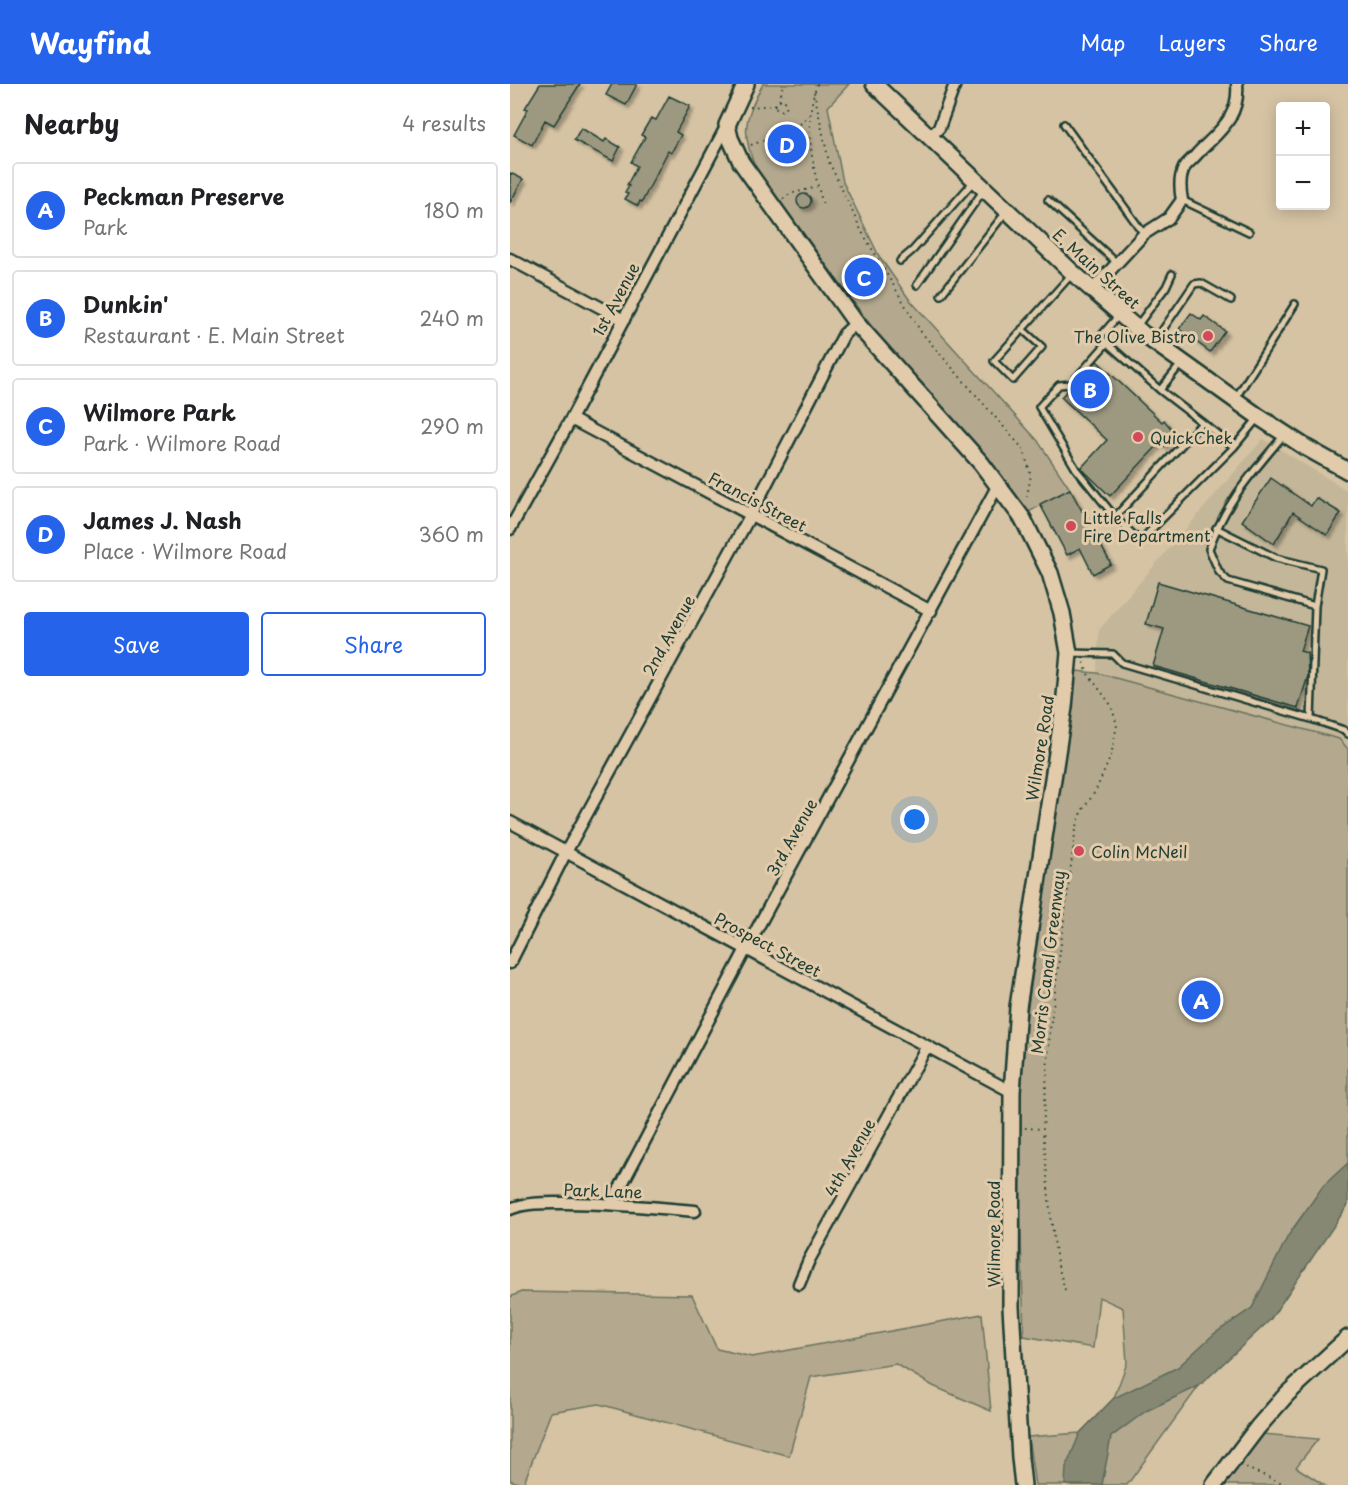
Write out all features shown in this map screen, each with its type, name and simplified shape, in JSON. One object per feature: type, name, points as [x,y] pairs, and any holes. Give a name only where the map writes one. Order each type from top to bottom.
[{"type":"street","name":"1st Avenue","points":[[510,529],[624,320],[727,125],[746,84]]},
{"type":"street","name":"E. Main Street","points":[[874,84],[1073,273],[1154,342],[1258,417],[1348,471]]},
{"type":"street","points":[[930,137],[939,128],[955,84]]},
{"type":"street","points":[[1092,290],[1144,234],[1169,218],[1182,200],[1180,186],[1184,169],[1229,120],[1235,110],[1238,97],[1237,84]]},
{"type":"street","name":"Wilmore Road","points":[[727,125],[741,162],[856,323],[981,463],[1023,519],[1050,573],[1074,653],[1018,1007],[1012,1092],[1011,1307],[1023,1485]]},
{"type":"street","points":[[510,259],[624,320]]},
{"type":"street","name":"2nd Avenue","points":[[510,963],[566,852],[751,514],[844,334],[856,323]]},
{"type":"street","name":"Francis Street","points":[[571,419],[931,611]]},
{"type":"street","name":"3rd Avenue","points":[[612,1203],[746,949],[998,485]]},
{"type":"street","name":"Prospect Street","points":[[510,822],[1012,1092]]},
{"type":"street","name":"4th Avenue","points":[[799,1284],[808,1260],[927,1046]]},
{"type":"street","name":"Park Lane","points":[[510,1209],[548,1203],[612,1203],[695,1211]]},
{"type":"street","points":[[1214,1485],[1258,1427],[1287,1394],[1348,1338]]},
{"type":"lane","points":[[1064,124],[1144,234]]},
{"type":"lane","points":[[900,261],[980,184]]},
{"type":"lane","points":[[917,285],[980,184]]},
{"type":"lane","points":[[1048,200],[1117,263]]},
{"type":"lane","points":[[1182,200],[1249,232]]},
{"type":"lane","points":[[941,296],[1007,210]]},
{"type":"lane","points":[[1022,329],[1042,347],[1012,380],[994,361],[1022,329],[1073,273]]},
{"type":"lane","points":[[1136,327],[1166,287],[1172,274]]},
{"type":"lane","points":[[1154,342],[1194,284],[1201,283],[1231,300]]},
{"type":"lane","points":[[1234,400],[1295,304]]},
{"type":"lane","points":[[1120,314],[1100,337],[1160,390],[1234,447]]},
{"type":"lane","points":[[1107,343],[1071,384],[1059,385],[1039,407],[1076,470],[1115,517],[1140,541],[1234,447],[1258,417]]},
{"type":"lane","points":[[1160,390],[1182,362]]},
{"type":"lane","points":[[1115,517],[1202,423]]},
{"type":"lane","points":[[1285,434],[1237,491],[1216,528],[1209,549],[1219,572],[1228,581],[1315,606]]},
{"type":"lane","points":[[1216,528],[1276,558],[1321,569],[1315,606],[1311,719]]},
{"type":"lane","points":[[1074,653],[1113,654],[1122,663],[1311,719],[1344,730],[1348,734]]},
{"type":"path","points":[[735,107],[776,105],[780,100],[783,84]]},
{"type":"path","points":[[818,84],[809,115],[811,150],[823,205]]},
{"type":"path","points":[[814,92],[829,162],[862,232],[898,297],[921,332],[1023,449],[1031,475],[1023,519]]},
{"type":"path","points":[[776,105],[780,110],[786,108],[786,103],[780,100]]},
{"type":"path","points":[[751,145],[795,129],[809,115]]},
{"type":"path","points":[[772,208],[790,194],[818,187]]},
{"type":"path","name":"Morris Canal Greenway","points":[[1065,1290],[1057,1262],[1043,1129],[1048,1051],[1075,834],[1081,812],[1095,792],[1111,756],[1117,725],[1111,705],[1074,653]]},
{"type":"path","points":[[1232,1462],[1287,1485]]},
{"type":"shaded area","points":[[763,84],[849,84],[828,107],[843,182],[879,256],[909,299],[1038,441],[1070,489],[1027,513],[999,472],[877,334],[756,169],[748,145],[747,126],[748,116]]},
{"type":"shaded area","points":[[1263,439],[1348,491],[1348,749],[1339,739],[1097,673],[1099,630]]},
{"type":"shaded area","points":[[1075,671],[1097,673],[1339,739],[1348,749],[1348,1165],[1322,1189],[1294,1227],[1252,1308],[1214,1334],[1199,1386],[1127,1485],[1035,1485],[1028,1437],[1080,1433],[1114,1398],[1127,1363],[1123,1308],[1099,1297],[1093,1348],[1024,1336],[1018,1137],[1026,1021]]},
{"type":"shaded area","points":[[1348,1163],[1348,1205],[1270,1320],[1199,1386],[1146,1411],[1111,1437],[1102,1485],[1065,1485],[1066,1467],[1080,1433],[1114,1398],[1178,1367],[1214,1334],[1252,1308],[1288,1236],[1323,1186]]},
{"type":"shaded area","points":[[521,1292],[692,1295],[717,1349],[752,1357],[982,1314],[991,1411],[933,1386],[896,1364],[811,1377],[789,1456],[599,1404],[551,1412],[523,1485],[510,1480],[510,1297]]},
{"type":"shaded area","points":[[1262,1434],[1318,1439],[1296,1467],[1324,1485],[1222,1485]]},
{"type":"building","points":[[540,84],[580,84],[554,125],[545,120],[532,145],[514,135],[528,109],[525,108]]},
{"type":"building","points":[[612,84],[637,84],[626,105],[606,95]]},
{"type":"building","points":[[669,96],[690,106],[676,132],[681,135],[671,153],[668,151],[638,206],[625,199],[628,194],[625,193],[629,186],[627,185],[637,166],[631,162],[645,137],[641,135],[651,118],[656,120]]},
{"type":"building","points":[[581,128],[604,142],[606,139],[620,147],[613,161],[574,140]]},
{"type":"building","points":[[510,173],[523,179],[510,203]]},
{"type":"building","points":[[804,194],[809,196],[811,201],[809,206],[804,208],[799,206],[797,201],[799,196]]},
{"type":"building","points":[[1191,313],[1201,320],[1204,316],[1225,331],[1210,352],[1179,329]]},
{"type":"building","points":[[1097,361],[1162,422],[1164,420],[1175,433],[1164,447],[1160,443],[1110,496],[1081,468],[1107,440],[1061,397],[1069,389],[1075,387]]},
{"type":"building","points":[[1271,478],[1311,506],[1316,498],[1341,513],[1327,535],[1293,512],[1274,544],[1242,521]]},
{"type":"building","name":"Little Falls Fire Department","points":[[1070,489],[1111,564],[1093,574],[1080,548],[1067,555],[1040,504]]},
{"type":"building","points":[[1158,582],[1308,626],[1300,651],[1307,653],[1308,676],[1298,708],[1153,666],[1164,629],[1146,624]]},
{"type":"place","name":"James J. Nash","points":[[787,144]]},
{"type":"place","name":"Wilmore Park","points":[[864,277]]},
{"type":"place","name":"The Olive Bistro","points":[[1208,336]]},
{"type":"place","name":"Dunkin'","points":[[1090,389]]},
{"type":"place","name":"QuickChek","points":[[1138,437]]},
{"type":"place","name":"Little Falls Fire Department","points":[[1071,526]]},
{"type":"place","name":"Colin McNeil","points":[[1079,851]]},
{"type":"place","name":"Peckman Preserve","points":[[1201,1000]]}]
